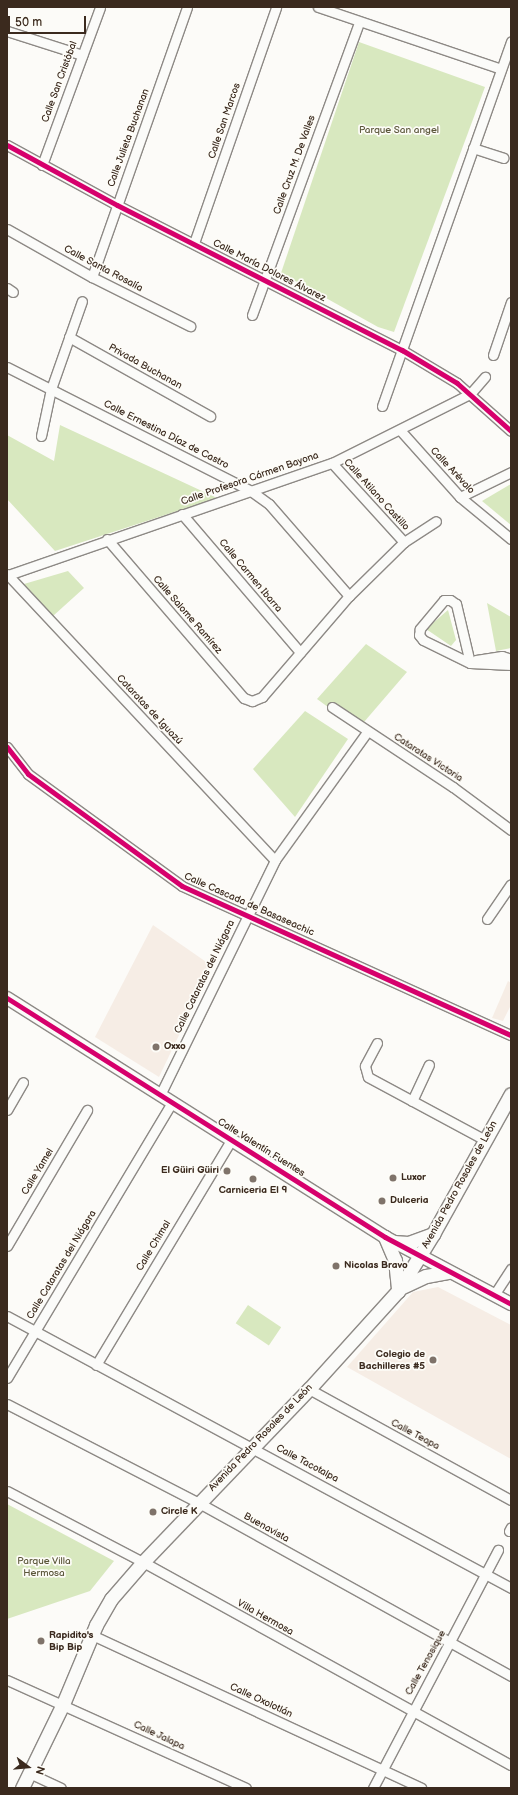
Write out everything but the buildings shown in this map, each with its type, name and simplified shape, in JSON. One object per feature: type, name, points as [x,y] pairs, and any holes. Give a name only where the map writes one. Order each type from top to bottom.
[{"type":"main road","name":"Avenida Pedro Rosales de León","points":[[22,1788],[63,1704],[92,1634],[111,1599],[142,1562],[309,1388],[398,1290],[433,1234],[511,1094]]},
{"type":"main road","points":[[433,1234],[408,1243],[389,1239],[394,1260],[398,1290],[412,1281],[448,1272]]},
{"type":"street","name":"Calle San Cristóbal","points":[[42,165],[100,7]]},
{"type":"street","name":"Calle Julieta Buchanan","points":[[92,277],[187,7]]},
{"type":"street","name":"Calle San Marcos","points":[[194,243],[276,7]]},
{"type":"street","points":[[318,7],[502,69]]},
{"type":"street","name":"Calle Cruz M. De Valles","points":[[252,315],[359,22]]},
{"type":"street","points":[[7,31],[82,55]]},
{"type":"street","points":[[382,406],[511,41]]},
{"type":"street","name":"Calle María Dolores Álvarez","points":[[7,145],[117,205],[402,350],[440,372],[470,394],[511,431]]},
{"type":"street","points":[[473,148],[503,158]]},
{"type":"street","name":"Calle Santa Rosalía","points":[[7,229],[92,277],[190,326]]},
{"type":"street","points":[[41,436],[51,389],[82,301]]},
{"type":"street","points":[[494,355],[511,305]]},
{"type":"street","name":"Privada Buchanan","points":[[69,337],[210,416]]},
{"type":"street","name":"Calle Ernestina Díaz de Castro","points":[[7,367],[251,491],[269,504],[349,596]]},
{"type":"street","name":"Calle Profesora Cármen Bayona","points":[[7,575],[107,539],[332,463],[470,394],[485,377]]},
{"type":"street","name":"Calle Arévalo","points":[[400,430],[460,497],[511,539]]},
{"type":"street","name":"Calle Atilano Castillo","points":[[332,463],[404,542]]},
{"type":"street","points":[[460,497],[511,472]]},
{"type":"street","name":"Calle Carmen Ibarra","points":[[182,514],[300,652]]},
{"type":"street","points":[[300,652],[349,596],[404,542],[436,521]]},
{"type":"street","name":"Calle Salome Ramírez","points":[[107,539],[244,698],[252,701],[262,697],[300,652]]},
{"type":"street","name":"Cataratas de Iguazú","points":[[7,575],[275,860]]},
{"type":"street","points":[[469,662],[456,604],[450,600],[444,600],[421,626],[420,635],[423,640],[469,662],[511,665]]},
{"type":"street","points":[[469,662],[502,656],[511,659]]},
{"type":"street","name":"Cataratas Victoria","points":[[332,707],[367,732],[453,786],[511,830]]},
{"type":"street","name":"Calle Cataratas del Niágara","points":[[160,1095],[247,914],[275,860],[367,732]]},
{"type":"street","name":"Calle Cascada de Basaseachic","points":[[7,747],[28,774],[182,886],[247,914],[511,1035]]},
{"type":"street","points":[[487,918],[511,884]]},
{"type":"street","name":"Calle Valentín Fuentes","points":[[7,998],[389,1239],[448,1272],[511,1304]]},
{"type":"street","points":[[377,1042],[365,1066],[366,1075],[485,1140]]},
{"type":"street","points":[[412,1101],[429,1065]]},
{"type":"street","points":[[7,1110],[23,1082]]},
{"type":"street","name":"Calle Cataratas del Niágara","points":[[7,1378],[172,1102]]},
{"type":"street","name":"Calle Yamel","points":[[7,1246],[87,1110]]},
{"type":"street","name":"Calle Chimal","points":[[96,1365],[231,1140]]},
{"type":"street","points":[[494,1295],[511,1269]]},
{"type":"street","name":"Calle Tacotalpa","points":[[7,1316],[511,1588]]},
{"type":"street","name":"Calle Teapa","points":[[309,1388],[511,1500]]},
{"type":"street","name":"Buenavista","points":[[7,1404],[198,1503],[450,1644],[511,1676]]},
{"type":"street","name":"Villa Hermosa","points":[[7,1491],[142,1562],[411,1712],[511,1765]]},
{"type":"street","name":"Calle Tenosique","points":[[373,1788],[411,1712],[450,1644],[498,1550]]},
{"type":"street","name":"Calle Oxolotlán","points":[[92,1634],[421,1788]]},
{"type":"street","name":"Calle Jalapa","points":[[7,1680],[246,1788]]},
{"type":"street","points":[[29,1773],[61,1788]]},
{"type":"shaded area","points":[[153,925],[212,966],[159,1077],[95,1037]]},
{"type":"shaded area","points":[[508,981],[511,983],[511,1005],[503,1021],[492,1018]]},
{"type":"shaded area","name":"Colegio de Bachilleres #5","points":[[438,1287],[511,1325],[511,1459],[347,1367],[413,1292]]},
{"type":"green space","name":"Parque San angel","points":[[359,42],[485,87],[394,332],[378,327],[281,273]]},
{"type":"green space","points":[[60,425],[217,498],[55,551],[7,499],[7,435],[54,461]]},
{"type":"green space","points":[[511,484],[511,525],[482,501]]},
{"type":"green space","points":[[68,571],[84,588],[53,616],[24,584]]},
{"type":"green space","points":[[487,603],[511,617],[511,648],[496,651]]},
{"type":"green space","points":[[448,610],[456,640],[451,646],[426,629]]},
{"type":"green space","points":[[366,644],[407,672],[358,729],[317,699]]},
{"type":"green space","points":[[305,711],[348,739],[295,817],[253,769]]},
{"type":"green space","points":[[248,1305],[281,1327],[269,1346],[236,1323]]},
{"type":"green space","name":"Parque Villa Hermosa","points":[[7,1504],[114,1561],[90,1591],[7,1619]]},
{"type":"cycle path","points":[[7,145],[117,205],[402,350],[457,383],[511,431]]},
{"type":"cycle path","points":[[7,747],[28,774],[182,886],[511,1035]]},
{"type":"cycle path","points":[[7,998],[385,1237],[511,1304]]},
{"type":"place","name":"Oxxo","points":[[156,1047]]},
{"type":"place","name":"El Güiri Güiri","points":[[227,1171]]},
{"type":"place","name":"Luxor","points":[[393,1178]]},
{"type":"place","name":"Carniceria El 9","points":[[253,1179]]},
{"type":"place","name":"Dulceria","points":[[382,1201]]},
{"type":"place","name":"Nicolas Bravo","points":[[336,1266]]},
{"type":"place","name":"Colegio de Bachilleres #5","points":[[433,1360]]},
{"type":"place","name":"Circle K","points":[[153,1512]]},
{"type":"place","name":"Rapidito's Bip Bip","points":[[41,1641]]}]
